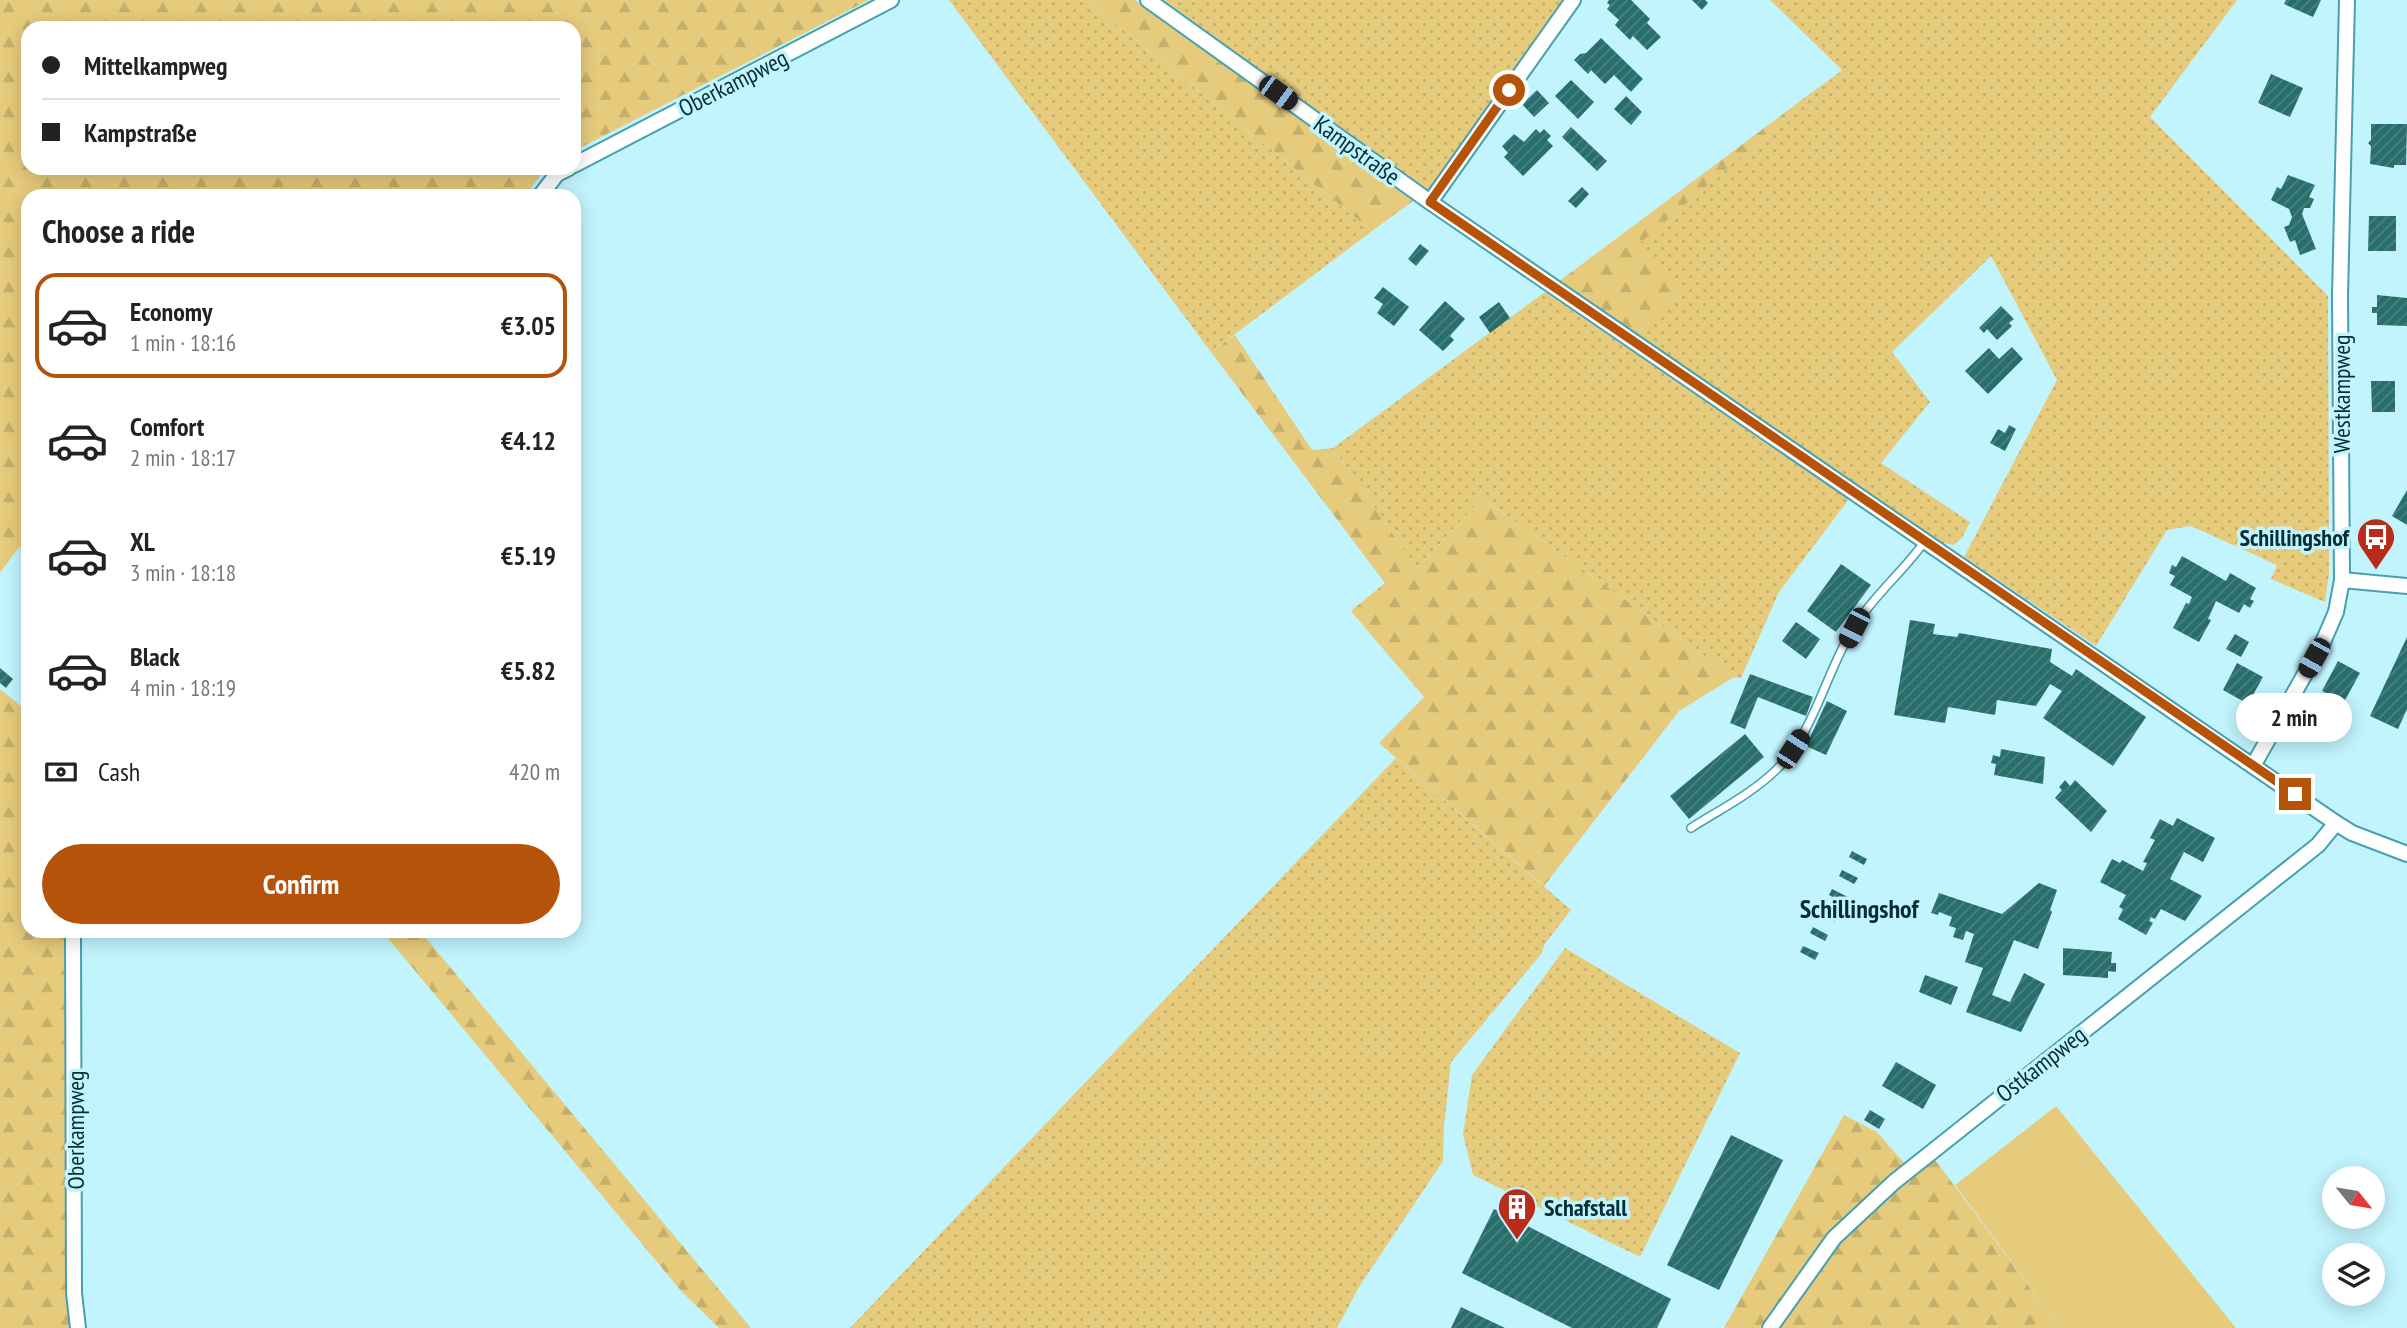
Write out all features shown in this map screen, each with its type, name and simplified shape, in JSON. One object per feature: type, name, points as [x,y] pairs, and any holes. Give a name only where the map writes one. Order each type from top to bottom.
[{"type":"street","name":"Oberkampweg","points":[[581,161],[891,0]]},
{"type":"street","name":"Kampstraße","points":[[1148,0],[1430,202],[2336,823],[2364,838],[2407,854]]},
{"type":"street","points":[[1430,202],[1573,0]]},
{"type":"street","name":"Westkampweg","points":[[2253,766],[2323,642],[2336,612],[2342,580],[2340,296],[2347,0]]},
{"type":"street","points":[[545,189],[556,175]]},
{"type":"street","points":[[2342,580],[2407,586]]},
{"type":"street","name":"Ostkampweg","points":[[1770,1328],[1834,1238],[1894,1182],[2318,845],[2336,823]]},
{"type":"street","name":"Oberkampweg","points":[[73,938],[74,1293],[78,1328]]},
{"type":"lane","points":[[1691,828],[1775,771],[1804,732],[1854,628],[1877,595],[1915,556],[1925,541]]},
{"type":"green space","points":[[0,0],[869,0],[581,147],[581,21],[21,21],[21,175],[541,175],[530,189],[21,189],[21,549],[19,547],[0,573]]},
{"type":"green space","points":[[949,0],[1092,0],[1091,4],[1372,231],[1211,352]]},
{"type":"green space","points":[[1092,0],[1135,0],[1413,201],[1372,231],[1090,3]]},
{"type":"green space","points":[[1164,0],[1569,0],[1434,196]]},
{"type":"green space","points":[[1770,0],[2237,0],[2150,117],[2328,296],[2329,573],[2325,602],[2271,579],[2277,565],[2191,526],[2167,530],[2096,646],[1964,557],[2057,380],[1991,256],[1892,352],[1930,402],[1881,463],[1970,522],[1962,538],[1953,545],[1943,543],[1637,334],[1682,286],[1639,243],[1842,70]]},
{"type":"green space","points":[[1842,70],[1640,243],[1683,286],[1637,334],[1558,282]]},
{"type":"green space","points":[[1545,292],[1849,499],[1779,592],[1741,678],[1734,677],[1482,498],[1417,569],[1333,448]]},
{"type":"green space","points":[[1235,335],[1312,450],[1333,448],[1417,569],[1482,498],[1734,677],[1679,711],[1544,886],[1379,743],[1424,697],[1351,611],[1385,583],[1211,352]]},
{"type":"green space","points":[[0,689],[21,706],[21,938],[64,938],[70,1328],[0,1328]]},
{"type":"green space","points":[[1396,758],[1571,910],[1544,945],[1542,953],[1451,1062],[1443,1161],[1359,1287],[1337,1328],[850,1328]]},
{"type":"green space","points":[[388,938],[426,938],[751,1328],[719,1328],[682,1292]]},
{"type":"green space","points":[[1565,948],[1740,1053],[1640,1257],[1473,1175],[1463,1134],[1472,1075]]},
{"type":"green space","points":[[2056,1106],[2236,1328],[2060,1328],[1955,1185]]},
{"type":"green space","points":[[1844,1115],[1877,1132],[1905,1164],[1828,1233],[1760,1328],[1724,1328]]},
{"type":"green space","points":[[1933,1157],[2060,1328],[1778,1328],[1828,1257],[1866,1211],[1909,1173]]},
{"type":"building","points":[[1609,0],[1631,0],[1650,19],[1647,23],[1661,37],[1647,50],[1633,36],[1630,40],[1615,25],[1619,20],[1607,9]]},
{"type":"building","points":[[1692,0],[1705,0],[1708,3],[1702,10]]},
{"type":"building","points":[[2286,0],[2321,0],[2313,17],[2284,4]]},
{"type":"building","points":[[1601,38],[1643,79],[1631,92],[1614,75],[1605,84],[1591,70],[1588,74],[1574,60],[1580,54],[1586,53]]},
{"type":"building","points":[[2271,74],[2303,88],[2290,117],[2258,103]]},
{"type":"building","points":[[1571,80],[1594,102],[1578,119],[1555,96]]},
{"type":"building","points":[[1537,90],[1549,103],[1534,117],[1522,104]]},
{"type":"building","points":[[1626,96],[1642,112],[1631,125],[1614,109]]},
{"type":"building","points":[[2371,124],[2407,124],[2406,165],[2394,165],[2394,168],[2370,164],[2371,146],[2368,143],[2371,140]]},
{"type":"building","points":[[1571,127],[1607,161],[1597,171],[1562,137]]},
{"type":"building","points":[[1536,129],[1540,133],[1544,129],[1551,136],[1547,140],[1553,146],[1523,176],[1504,157],[1508,153],[1502,146],[1514,134],[1524,142]]},
{"type":"building","points":[[2288,175],[2315,185],[2309,197],[2314,199],[2310,208],[2304,208],[2302,214],[2316,249],[2300,255],[2295,240],[2290,242],[2284,227],[2289,225],[2292,217],[2289,209],[2271,200],[2277,187],[2281,189]]},
{"type":"building","points":[[1582,187],[1589,194],[1576,208],[1568,201]]},
{"type":"building","points":[[2369,216],[2396,216],[2396,251],[2368,251]]},
{"type":"building","points":[[1420,244],[1429,251],[1416,266],[1408,259]]},
{"type":"building","points":[[1383,287],[1409,307],[1394,326],[1377,313],[1383,304],[1374,298]]},
{"type":"building","points":[[2377,295],[2407,298],[2407,326],[2377,325],[2377,313],[2372,313],[2372,307],[2377,307]]},
{"type":"building","points":[[1445,301],[1465,319],[1450,336],[1454,340],[1443,351],[1419,330]]},
{"type":"building","points":[[1499,302],[1510,318],[1490,333],[1479,317]]},
{"type":"building","points":[[2001,306],[2014,319],[2009,323],[2012,326],[1997,340],[1987,329],[1984,333],[1979,328]]},
{"type":"building","points":[[2012,347],[2023,359],[1988,394],[1965,371],[1989,348],[1999,359]]},
{"type":"building","points":[[2371,381],[2395,381],[2395,412],[2372,412]]},
{"type":"building","points":[[2009,425],[2016,429],[2005,451],[1990,443],[1998,429],[2005,433]]},
{"type":"building","points":[[2407,490],[2407,525],[2392,516]]},
{"type":"building","points":[[2182,556],[2226,581],[2230,573],[2256,588],[2250,599],[2254,601],[2250,608],[2244,604],[2239,613],[2216,601],[2208,619],[2211,620],[2199,642],[2173,628],[2192,597],[2170,585],[2175,576],[2169,573],[2172,565],[2176,567]]},
{"type":"building","points":[[1841,564],[1871,585],[1836,632],[1807,611]]},
{"type":"building","points":[[1910,620],[1935,624],[1933,634],[1957,637],[1959,633],[2052,649],[2050,662],[2072,676],[2076,669],[2146,717],[2113,766],[2043,718],[2062,691],[2050,684],[2036,706],[1997,700],[1995,715],[1948,707],[1945,723],[1894,715]]},
{"type":"building","points":[[1796,622],[1820,639],[1806,659],[1782,641]]},
{"type":"building","points":[[2235,634],[2249,642],[2241,657],[2226,649]]},
{"type":"building","points":[[2407,637],[2407,709],[2398,729],[2370,716]]},
{"type":"building","points":[[2338,661],[2360,673],[2344,702],[2322,691]]},
{"type":"building","points":[[2237,663],[2263,677],[2248,704],[2223,690]]},
{"type":"building","points":[[0,668],[13,679],[6,688],[0,683]]},
{"type":"building","points":[[1750,674],[1813,697],[1806,716],[1758,697],[1745,729],[1730,723]]},
{"type":"building","points":[[1827,701],[1847,711],[1826,755],[1806,746]]},
{"type":"building","points":[[1745,734],[1764,757],[1689,819],[1670,796]]},
{"type":"building","points":[[2001,749],[2045,757],[2043,784],[1994,775],[1996,764],[1991,763],[1993,755],[2000,757]]},
{"type":"building","points":[[2065,780],[2070,786],[2075,780],[2107,811],[2091,832],[2055,798],[2062,790],[2059,787]]},
{"type":"building","points":[[2177,818],[2215,838],[2203,862],[2184,852],[2170,879],[2202,896],[2185,921],[2161,909],[2155,919],[2151,917],[2149,921],[2153,923],[2146,935],[2118,919],[2123,909],[2119,907],[2126,895],[2100,882],[2112,859],[2120,863],[2122,860],[2143,871],[2147,863],[2143,862],[2155,840],[2150,838],[2160,819],[2173,826]]},
{"type":"building","points":[[1852,851],[1867,859],[1864,865],[1849,857]]},
{"type":"building","points":[[1842,870],[1858,878],[1854,884],[1839,876]]},
{"type":"building","points":[[2039,883],[2057,890],[2038,949],[2014,940],[1992,995],[2010,1002],[2024,973],[2045,984],[2021,1032],[1966,1012],[1983,968],[1965,962],[1974,934],[1966,931],[1963,940],[1953,937],[1956,928],[1949,926],[1952,917],[1939,912],[1938,915],[1931,913],[1939,893],[2002,914]]},
{"type":"building","points":[[1832,889],[1848,897],[1844,903],[1829,895]]},
{"type":"building","points":[[1823,908],[1838,916],[1835,922],[1820,914]]},
{"type":"building","points":[[1813,927],[1828,935],[1825,941],[1810,933]]},
{"type":"building","points":[[1803,946],[1819,953],[1815,960],[1800,952]]},
{"type":"building","points":[[2063,948],[2112,952],[2111,963],[2116,963],[2116,972],[2108,971],[2108,978],[2063,975]]},
{"type":"building","points":[[1925,975],[1958,987],[1951,1005],[1919,992]]},
{"type":"building","points":[[1896,1062],[1936,1085],[1923,1109],[1882,1086]]},
{"type":"building","points":[[1870,1110],[1885,1119],[1879,1129],[1864,1120]]},
{"type":"building","points":[[1731,1135],[1783,1160],[1719,1290],[1667,1265]]},
{"type":"building","name":"Schafstall","points":[[1494,1209],[1671,1299],[1657,1328],[1572,1328],[1462,1273]]},
{"type":"building","points":[[1461,1307],[1505,1328],[1451,1328]]},
{"type":"place","name":"Schillingshof","points":[[2376,571]]},
{"type":"place","name":"Schafstall","points":[[1517,1241]]},
{"type":"district","name":"Schillingshof","points":[[1859,908]]},
{"type":"route","points":[[1509,90],[1430,202],[2295,794]]}]
